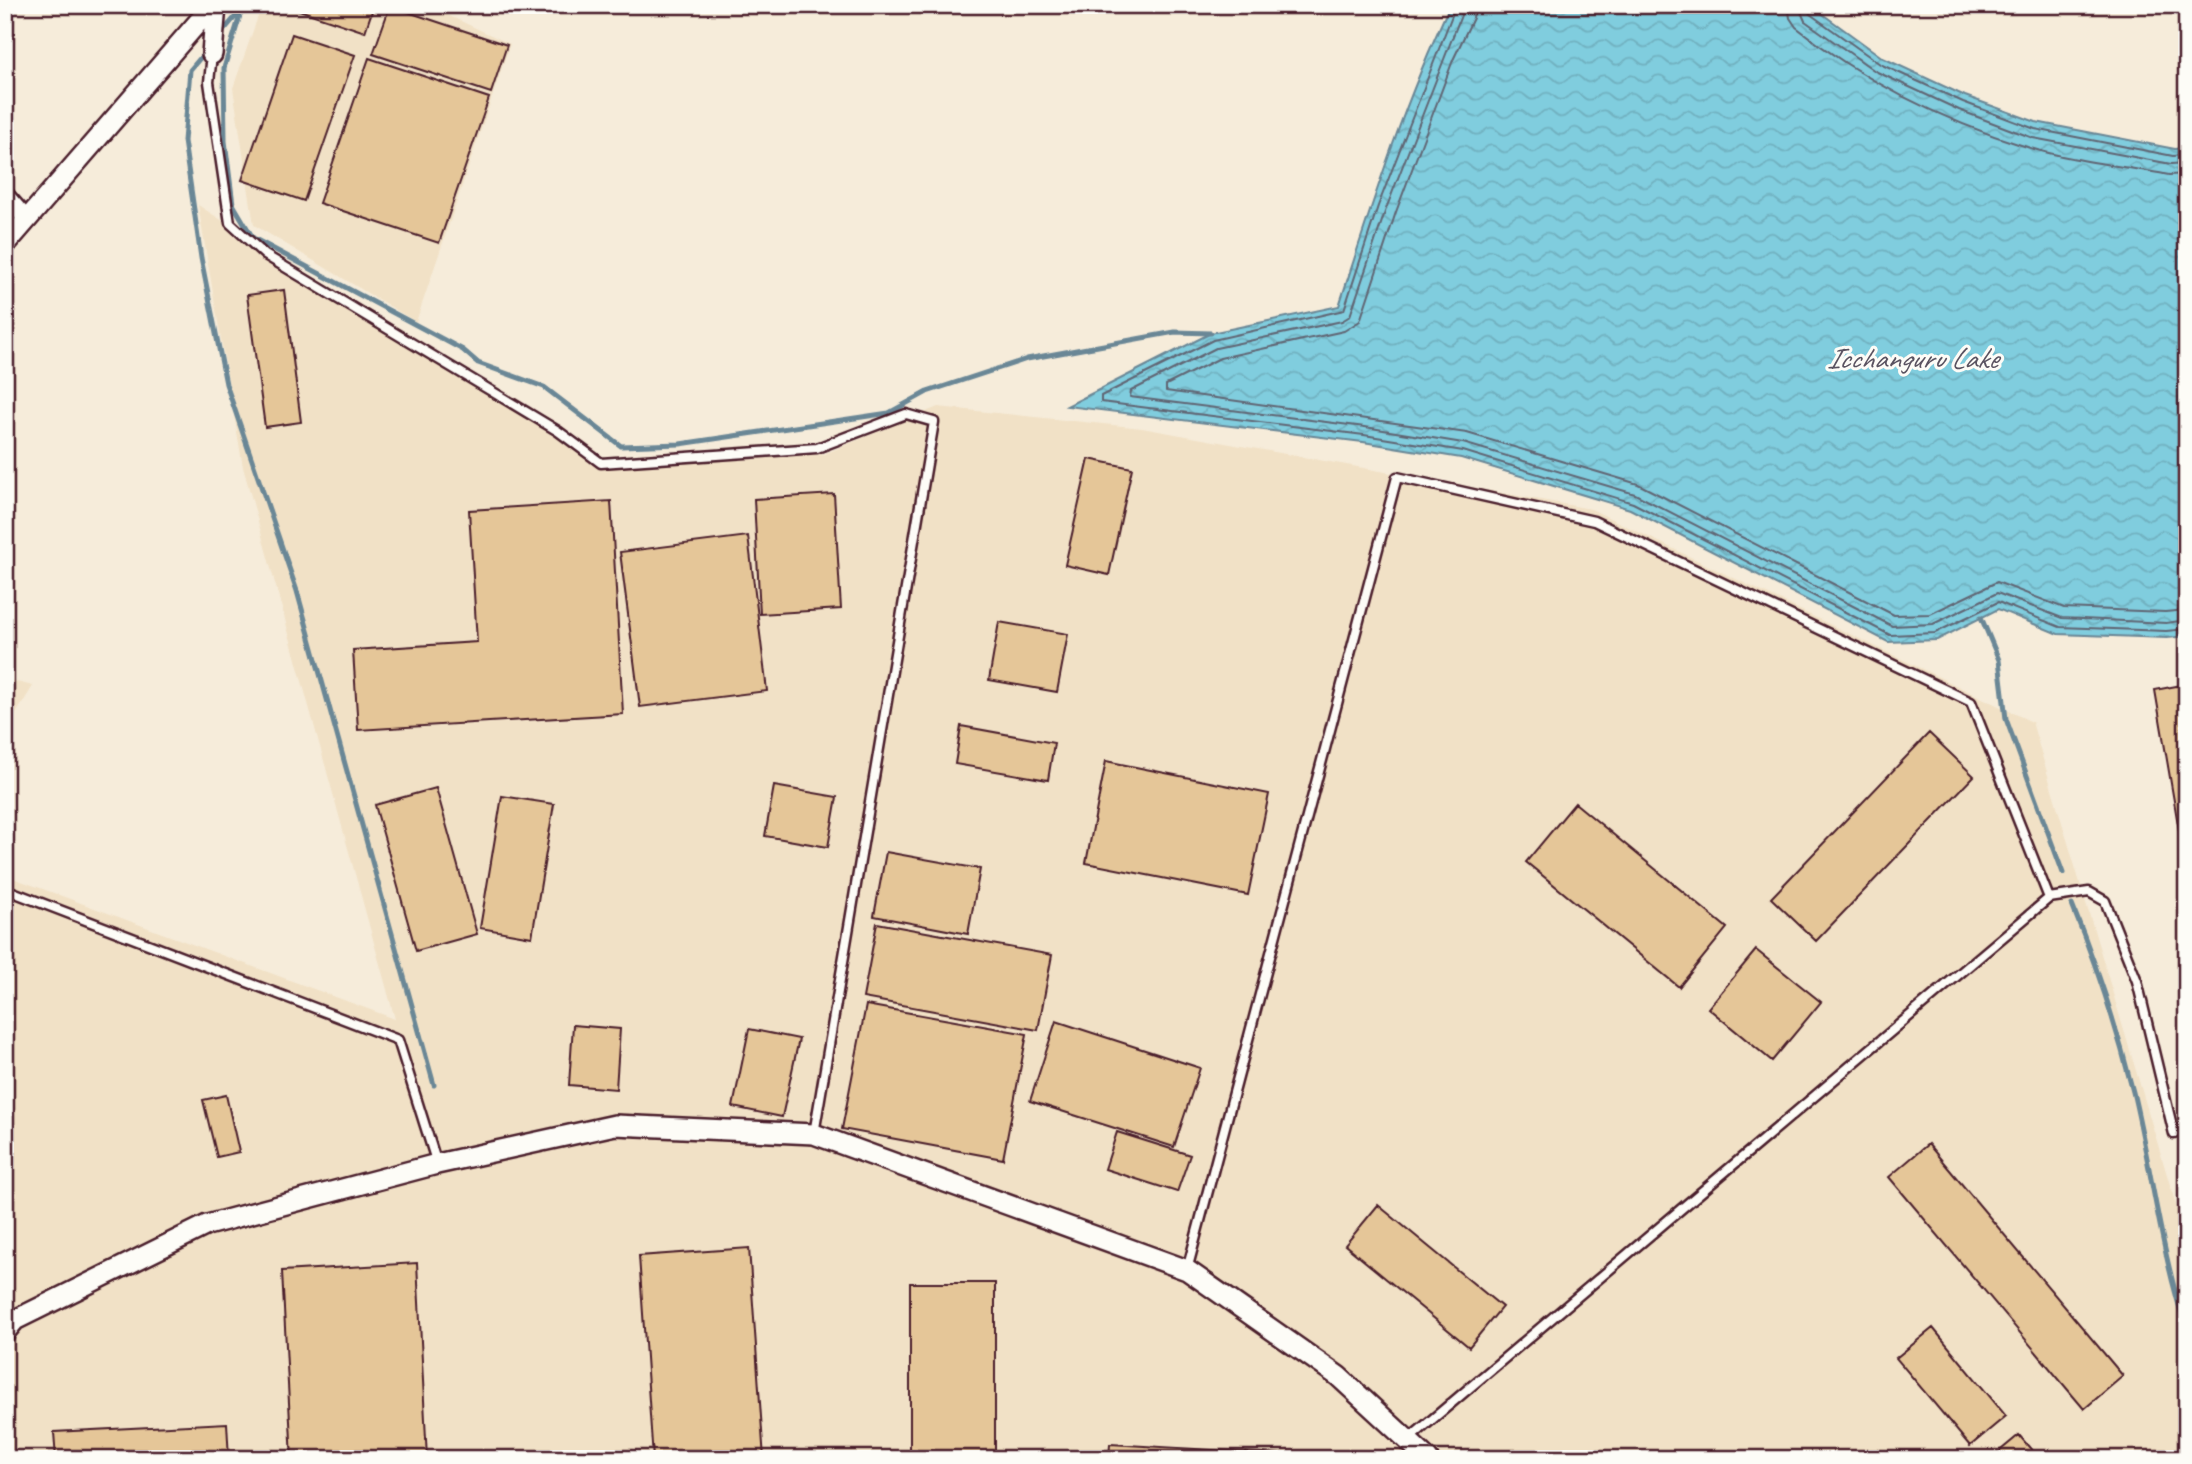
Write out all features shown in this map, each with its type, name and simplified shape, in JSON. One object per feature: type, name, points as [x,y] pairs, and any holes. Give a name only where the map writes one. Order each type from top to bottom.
[{"type":"street","points":[[212,54],[215,5]]},
{"type":"street","points":[[5,245],[215,5]]},
{"type":"street","points":[[5,195],[27,220]]},
{"type":"street","points":[[5,1332],[15,1320],[207,1224],[437,1164],[615,1125],[814,1134],[1187,1270],[1338,1376],[1428,1459]]},
{"type":"lane","points":[[212,54],[209,82],[230,223],[265,255],[558,431],[601,463],[817,448],[906,414],[934,422],[814,1134]]},
{"type":"lane","points":[[1187,1270],[1397,477],[1594,521],[1971,702],[2049,898]]},
{"type":"lane","points":[[5,889],[398,1040],[437,1164]]},
{"type":"lane","points":[[1409,1439],[2049,898],[2088,892],[2105,901],[2137,981],[2174,1134]]},
{"type":"shaded area","points":[[262,5],[426,5],[510,44],[416,322],[254,225],[233,88]]},
{"type":"shaded area","points":[[198,205],[603,464],[824,454],[938,407],[1142,428],[1591,509],[2032,722],[2187,1242],[2187,1459],[5,1459],[5,875],[395,1019],[243,467]]},
{"type":"shaded area","points":[[5,679],[33,686],[5,732]]},
{"type":"water","name":"Icchanguru Lake","points":[[1450,5],[1810,5],[1883,58],[1965,96],[2036,122],[2175,149],[2187,147],[2187,636],[2167,638],[2058,634],[1998,609],[1937,640],[1888,642],[1630,509],[1461,458],[1363,442],[1067,406],[1211,333],[1339,306],[1403,116]]},
{"type":"building","points":[[284,5],[374,5],[365,32]]},
{"type":"building","points":[[390,6],[507,45],[491,93],[373,54]]},
{"type":"building","points":[[292,34],[355,55],[304,201],[242,180]]},
{"type":"building","points":[[369,58],[489,98],[439,243],[319,203]]},
{"type":"building","points":[[284,290],[301,422],[265,427],[247,295]]},
{"type":"building","points":[[1089,459],[1132,468],[1109,575],[1065,565]]},
{"type":"building","points":[[834,494],[841,609],[760,614],[754,499]]},
{"type":"building","points":[[611,501],[623,714],[358,730],[353,650],[477,642],[469,510]]},
{"type":"building","points":[[748,536],[767,691],[640,707],[620,552]]},
{"type":"building","points":[[999,622],[1068,634],[1057,692],[989,680]]},
{"type":"building","points":[[2187,684],[2187,841],[2181,842],[2155,690]]},
{"type":"building","points":[[961,726],[1054,743],[1048,780],[955,764]]},
{"type":"building","points":[[1929,733],[1974,776],[1816,941],[1771,898]]},
{"type":"building","points":[[1106,761],[1269,794],[1248,895],[1086,863]]},
{"type":"building","points":[[774,786],[837,797],[828,847],[765,836]]},
{"type":"building","points":[[436,788],[477,934],[416,951],[375,805]]},
{"type":"building","points":[[502,796],[554,804],[532,937],[480,928]]},
{"type":"building","points":[[1575,803],[1727,928],[1679,987],[1526,862]]},
{"type":"building","points":[[886,852],[980,869],[968,934],[874,916]]},
{"type":"building","points":[[877,923],[1052,955],[1038,1030],[863,998]]},
{"type":"building","points":[[1756,950],[1821,1002],[1772,1061],[1708,1008]]},
{"type":"building","points":[[866,1005],[1027,1034],[1003,1159],[842,1129]]},
{"type":"building","points":[[1056,1021],[1200,1068],[1174,1147],[1030,1101]]},
{"type":"building","points":[[573,1025],[620,1029],[616,1089],[569,1085]]},
{"type":"building","points":[[749,1029],[799,1039],[782,1117],[733,1107]]},
{"type":"building","points":[[226,1095],[239,1152],[217,1157],[203,1100]]},
{"type":"building","points":[[1117,1132],[1190,1155],[1177,1192],[1105,1169]]},
{"type":"building","points":[[1928,1144],[2123,1376],[2084,1409],[1889,1177]]},
{"type":"building","points":[[1378,1205],[1502,1307],[1469,1347],[1345,1245]]},
{"type":"building","points":[[749,1248],[764,1459],[653,1459],[639,1256]]},
{"type":"building","points":[[417,1263],[427,1459],[292,1459],[282,1271]]},
{"type":"building","points":[[910,1283],[995,1283],[995,1459],[910,1459]]},
{"type":"building","points":[[1933,1328],[2006,1416],[1970,1446],[1896,1358]]},
{"type":"building","points":[[227,1423],[229,1459],[56,1459],[54,1432]]},
{"type":"building","points":[[2019,1435],[2039,1459],[1990,1459]]},
{"type":"building","points":[[1110,1444],[1331,1457],[1331,1459],[1109,1459]]},
{"type":"waterway","points":[[220,35],[242,9],[224,68],[225,141],[233,204],[253,238],[463,350],[478,363],[544,387],[621,446],[680,444],[889,413],[927,392],[1027,359],[1175,332],[1211,333]]},
{"type":"waterway","points":[[206,51],[190,70],[184,141],[201,258],[226,384],[297,591],[434,1085]]},
{"type":"waterway","points":[[1981,617],[1999,660],[2006,719],[2063,873]]},
{"type":"waterway","points":[[2072,905],[2098,974],[2127,1068],[2170,1272],[2187,1331]]}]
